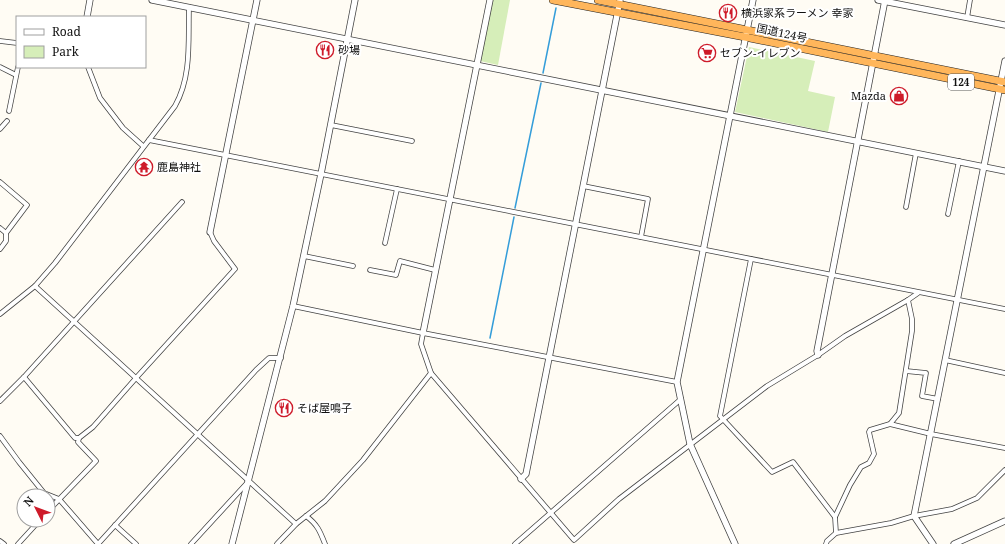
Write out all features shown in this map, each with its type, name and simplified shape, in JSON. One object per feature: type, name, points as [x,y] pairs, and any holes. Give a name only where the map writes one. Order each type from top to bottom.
[{"type":"highway","name":"国道124号","points":[[553,0],[745,37],[1002,90]]},
{"type":"highway","name":"国道124号","points":[[598,0],[620,2],[747,30],[1003,81]]},
{"type":"street","points":[[87,16],[90,0]]},
{"type":"street","points":[[152,0],[1005,170]]},
{"type":"street","points":[[78,438],[93,426],[235,269],[214,241],[210,232],[257,0]]},
{"type":"street","points":[[232,544],[281,358],[293,306],[356,0]]},
{"type":"street","points":[[490,0],[421,344],[431,374],[551,513],[573,542],[619,499],[723,418],[767,386],[918,293]]},
{"type":"street","points":[[735,544],[690,444],[677,382],[753,0]]},
{"type":"street","points":[[878,0],[1005,25]]},
{"type":"street","points":[[967,18],[970,0]]},
{"type":"street","points":[[818,355],[817,351],[885,1]]},
{"type":"street","points":[[521,479],[526,474],[620,2]]},
{"type":"street","points":[[0,314],[35,286],[55,263],[175,106],[181,94],[187,75],[189,7]]},
{"type":"street","points":[[0,41],[16,44]]},
{"type":"street","points":[[933,544],[914,516],[983,166],[1002,90],[1005,61]]},
{"type":"street","points":[[0,67],[16,75]]},
{"type":"street","points":[[9,111],[18,68]]},
{"type":"street","points":[[88,68],[100,98],[123,128],[143,146]]},
{"type":"street","points":[[0,129],[7,121]]},
{"type":"street","points":[[331,125],[412,141]]},
{"type":"street","points":[[149,140],[1005,309]]},
{"type":"street","points":[[906,207],[916,153]]},
{"type":"street","points":[[948,214],[959,161]]},
{"type":"street","points":[[0,182],[27,205],[6,233],[6,241],[0,249]]},
{"type":"street","points":[[583,186],[648,200],[641,237]]},
{"type":"street","points":[[385,243],[397,189]]},
{"type":"street","points":[[0,401],[24,377],[182,202]]},
{"type":"street","points":[[0,228],[6,233]]},
{"type":"street","points":[[304,256],[353,266]]},
{"type":"street","points":[[751,259],[720,416],[772,472],[792,462],[834,517],[836,533]]},
{"type":"street","points":[[370,270],[396,275],[400,261],[435,270]]},
{"type":"street","points":[[35,286],[296,524]]},
{"type":"street","points":[[890,424],[899,413],[912,331],[912,319],[908,300]]},
{"type":"street","points":[[293,306],[423,334],[677,382]]},
{"type":"street","points":[[0,436],[18,462],[44,493],[59,499],[98,544],[256,370],[269,358],[281,358]]},
{"type":"street","points":[[945,360],[1005,372]]},
{"type":"street","points":[[906,371],[926,373],[922,396],[938,399]]},
{"type":"street","points":[[277,544],[296,524],[325,501],[363,460],[431,374]]},
{"type":"street","points":[[24,377],[75,438],[78,438]]},
{"type":"street","points":[[515,544],[681,399]]},
{"type":"street","points":[[834,517],[860,467],[869,462],[874,454],[869,432],[870,430],[890,424],[931,434],[1005,448]]},
{"type":"street","points":[[56,503],[96,461],[78,442],[78,438]]},
{"type":"street","points":[[826,544],[827,541],[836,533],[891,523],[914,516],[952,509],[977,498],[1005,470]]},
{"type":"street","points":[[191,544],[249,481]]},
{"type":"street","points":[[306,516],[314,522],[325,544]]},
{"type":"street","points":[[954,544],[1005,521]]},
{"type":"street","points":[[115,525],[136,544]]},
{"type":"street","points":[[18,544],[33,528]]},
{"type":"street","points":[[0,541],[4,544]]},
{"type":"green space","points":[[492,0],[510,0],[498,65],[480,61]]},
{"type":"green space","points":[[749,47],[815,61],[808,91],[835,97],[828,132],[735,112]]},
{"type":"waterway","points":[[543,73],[556,8]]},
{"type":"waterway","points":[[515,208],[541,83]]},
{"type":"waterway","points":[[490,338],[514,217]]},
{"type":"place","name":"横浜家系ラーメン 幸家","points":[[728,13]]},
{"type":"place","name":"砂場","points":[[325,50]]},
{"type":"place","name":"セブン-イレブン","points":[[707,53]]},
{"type":"place","name":"Mazda","points":[[899,96]]},
{"type":"place","name":"鹿島神社","points":[[144,167]]},
{"type":"place","name":"そば屋鳴子","points":[[284,408]]}]
